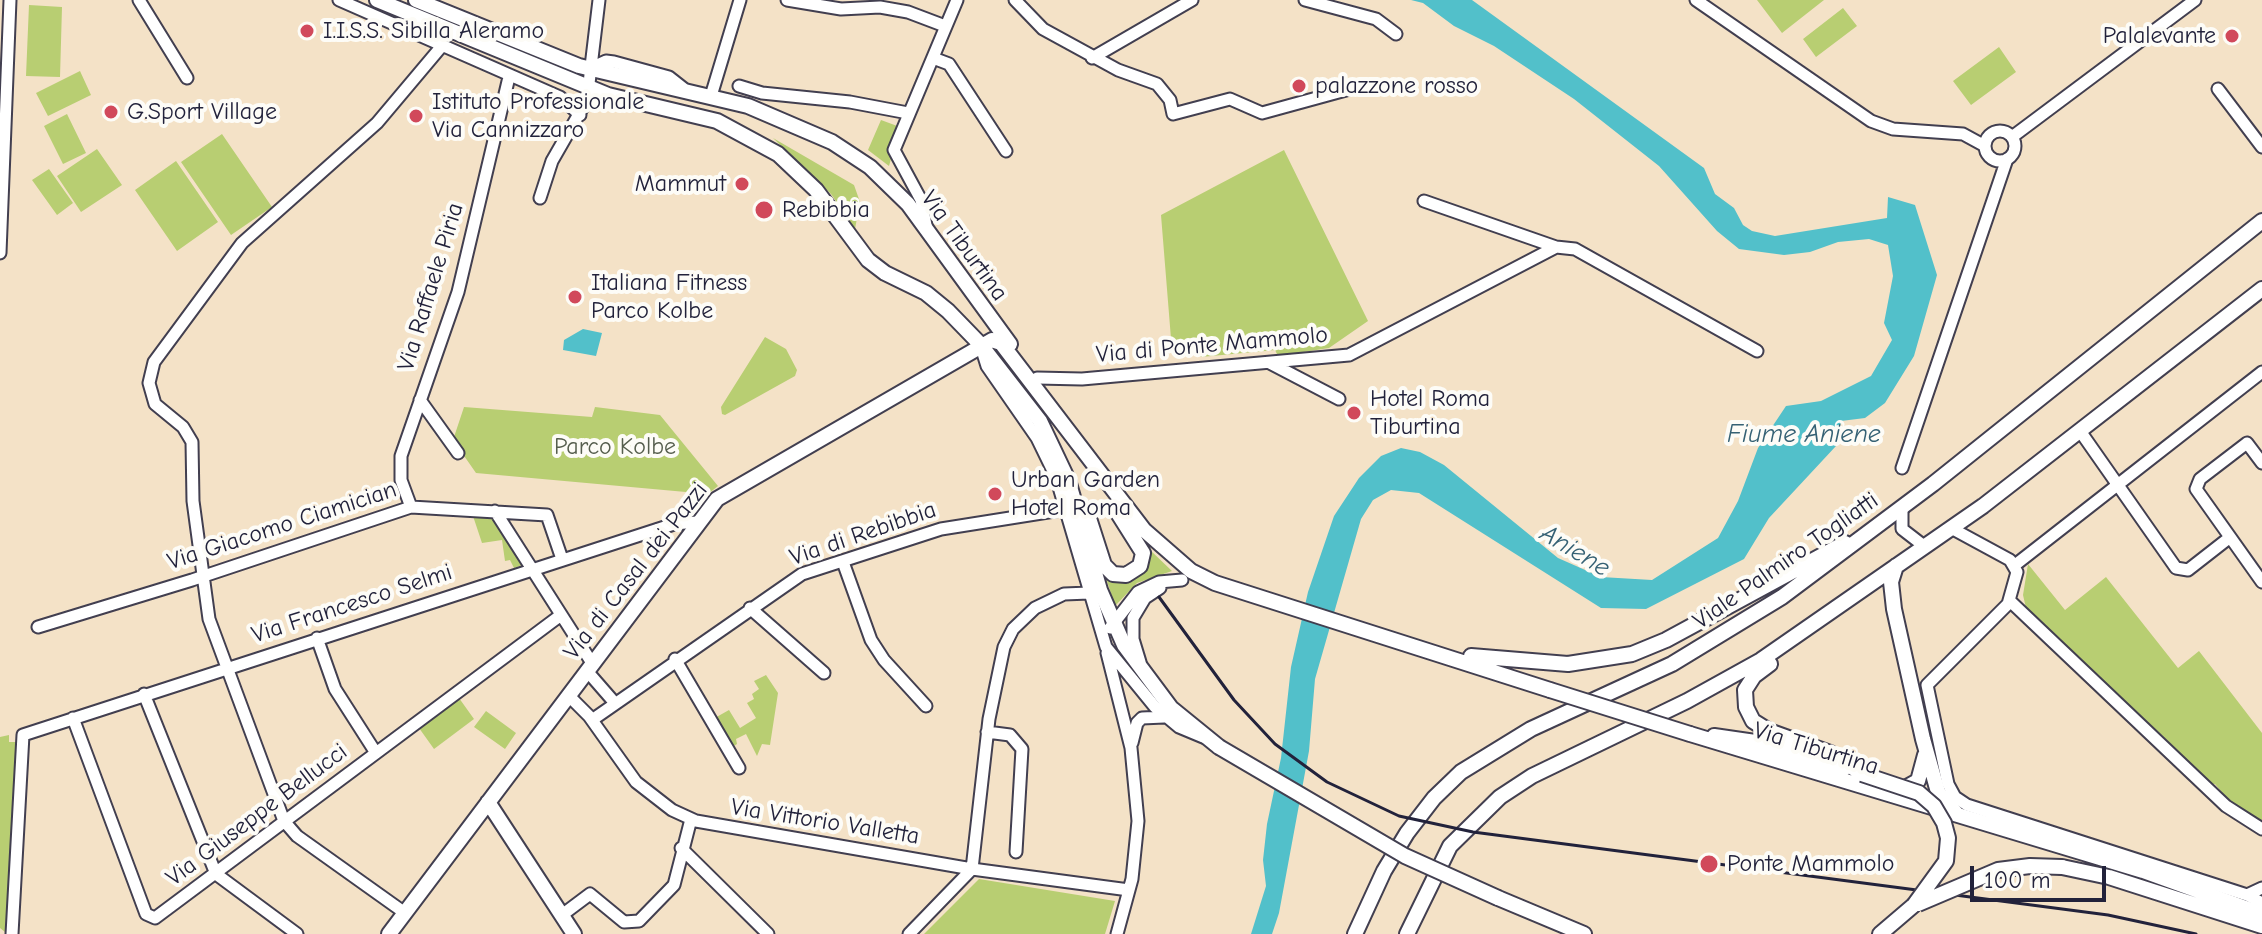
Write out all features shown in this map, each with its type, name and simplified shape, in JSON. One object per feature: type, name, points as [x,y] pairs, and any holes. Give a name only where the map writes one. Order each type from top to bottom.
[{"type":"main road","points":[[377,0],[589,88]]},
{"type":"main road","name":"Via Tiburtina","points":[[416,0],[591,68],[711,96],[786,119],[840,147],[884,180],[926,225],[966,286],[1037,378],[1049,404]]},
{"type":"main road","name":"Via Tiburtina","points":[[589,88],[712,119],[778,154],[809,183],[868,260],[945,308],[981,345],[1040,421],[1068,480],[1100,590],[1113,623],[1145,676],[1176,713],[1203,737],[1405,856],[1584,934]]},
{"type":"main road","name":"Viale Palmiro Togliatti","points":[[1355,934],[1384,871],[1407,833],[1440,791],[1461,772],[1541,724],[1698,649],[1782,597],[1902,508],[2262,221]]},
{"type":"main road","points":[[1409,930],[1453,842],[1500,797],[1536,774],[1709,689],[1815,622],[1951,528],[2262,289]]},
{"type":"main road","name":"Via Tiburtina","points":[[981,345],[994,339],[1001,343],[1150,538],[1185,567],[1215,583],[1690,734],[2143,871],[2262,914]]},
{"type":"main road","name":"Via di Casal dei Pazzi","points":[[389,934],[697,522],[726,491],[981,345]]},
{"type":"main road","points":[[1068,480],[1087,510],[1104,565],[1116,575],[1134,572],[1141,564],[1142,548],[1086,464],[1074,437]]},
{"type":"main road","points":[[1416,646],[1484,658],[1552,664],[1592,663],[1627,656],[1666,640],[1795,568],[1870,531]]},
{"type":"main road","points":[[1896,566],[1891,582],[1894,609],[1923,739],[1939,795],[1948,807],[1966,819]]},
{"type":"main road","points":[[1862,589],[1880,593],[1894,609]]},
{"type":"main road","points":[[1802,749],[1756,724],[1747,710],[1744,694],[1751,678],[1797,644],[1815,622]]},
{"type":"main road","points":[[1690,734],[1737,737],[1836,756],[1862,774],[1919,793],[1934,806],[1948,838],[1946,861],[1914,905],[1880,934]]},
{"type":"main road","points":[[1882,792],[1903,792],[1918,781],[1924,767],[1923,739]]},
{"type":"main road","points":[[488,802],[574,934]]},
{"type":"main road","points":[[1914,905],[1998,870],[2030,866],[2062,867],[2109,877],[2262,926]]},
{"type":"main road","points":[[1534,914],[1554,934]]},
{"type":"street","points":[[0,253],[10,0]]},
{"type":"street","points":[[139,0],[187,78]]},
{"type":"street","points":[[339,0],[560,97],[580,115]]},
{"type":"street","points":[[540,198],[552,161],[580,115],[589,88],[599,0]]},
{"type":"street","points":[[711,96],[740,0]]},
{"type":"street","points":[[787,0],[841,9],[865,4],[908,12],[945,26]]},
{"type":"street","points":[[926,225],[921,200],[895,154],[908,113],[957,0]]},
{"type":"street","points":[[1015,0],[1043,29],[1092,58],[1157,84],[1170,100],[1173,114],[1230,99],[1262,113],[1357,87]]},
{"type":"street","points":[[1092,58],[1192,0]]},
{"type":"street","points":[[1305,0],[1376,19],[1396,34]]},
{"type":"street","points":[[1696,0],[1871,121],[1893,129],[1963,134],[1985,146],[1994,160],[2007,159]]},
{"type":"street","points":[[2012,137],[2195,0]]},
{"type":"street","points":[[405,913],[297,836],[284,821],[209,619],[193,495],[194,448],[186,431],[151,397],[149,383],[152,365],[242,243],[377,123],[441,47]]},
{"type":"street","points":[[933,58],[949,64],[1006,151]]},
{"type":"street","name":"Via Raffaele Piria","points":[[411,507],[401,480],[400,463],[458,292],[509,77]]},
{"type":"street","points":[[739,86],[762,93],[850,102],[908,113]]},
{"type":"street","points":[[2218,89],[2262,147]]},
{"type":"street","points":[[1985,146],[1990,134],[1996,131],[2012,137]]},
{"type":"street","points":[[1902,468],[2007,159],[2015,147],[2012,137]]},
{"type":"street","points":[[1424,201],[1556,247],[1575,249],[1757,351]]},
{"type":"street","name":"Via di Ponte Mammolo","points":[[1037,378],[1082,379],[1349,355],[1556,247]]},
{"type":"street","name":"Via Tiburtina","points":[[981,345],[993,375],[1041,447],[1067,509],[1106,647],[1166,717],[1203,737]]},
{"type":"street","points":[[1270,362],[1339,399]]},
{"type":"street","points":[[2262,372],[2015,565],[2010,601],[1927,685],[1948,784],[1955,797],[1967,805],[2247,895],[2262,903]]},
{"type":"street","points":[[420,400],[458,453]]},
{"type":"street","points":[[2080,431],[2179,570],[2188,570],[2229,538]]},
{"type":"street","points":[[2262,463],[2247,443],[2198,482],[2197,492],[2262,582]]},
{"type":"street","name":"Via Giacomo Ciamician","points":[[38,627],[411,507],[547,515],[562,559]]},
{"type":"street","points":[[1902,508],[1903,532],[1924,546]]},
{"type":"street","name":"Via di Rebibbia","points":[[592,720],[796,577],[949,527],[1067,509]]},
{"type":"street","points":[[495,511],[614,702]]},
{"type":"street","name":"Via Francesco Selmi","points":[[12,934],[23,735],[562,559],[674,524],[697,522]]},
{"type":"street","points":[[1951,528],[2015,565]]},
{"type":"street","points":[[843,562],[871,640],[884,660],[926,706]]},
{"type":"street","points":[[1117,934],[1129,890],[1138,821],[1131,748],[1106,647],[1113,623],[1145,588],[1159,582],[1182,580],[1215,583]]},
{"type":"street","points":[[1145,676],[1133,639],[1134,615],[1152,592],[1182,580]]},
{"type":"street","points":[[909,934],[972,869],[987,732],[998,667],[1013,629],[1049,599],[1071,592],[1089,593]]},
{"type":"street","points":[[2010,601],[2226,806],[2262,829]]},
{"type":"street","points":[[750,608],[824,673]]},
{"type":"street","name":"Via Giuseppe Bellucci","points":[[73,718],[148,917],[155,918],[561,615]]},
{"type":"street","points":[[317,638],[335,689],[376,753]]},
{"type":"street","points":[[675,659],[739,768]]},
{"type":"street","points":[[144,694],[216,874],[297,934]]},
{"type":"street","name":"Via Vittorio Valletta","points":[[568,695],[592,720],[636,782],[662,803],[691,819],[722,828],[972,869],[1129,890]]},
{"type":"street","points":[[1131,748],[1136,725],[1142,718],[1155,714],[1166,717]]},
{"type":"street","points":[[987,732],[1010,735],[1022,749],[1016,852]]},
{"type":"street","points":[[562,915],[590,894],[624,922],[639,921],[674,885],[681,848],[691,819]]},
{"type":"street","points":[[681,848],[768,934]]},
{"type":"street","points":[[2247,895],[2262,888]]},
{"type":"green space","points":[[1757,0],[1824,0],[1782,33]]},
{"type":"green space","points":[[29,5],[62,7],[60,77],[26,76]]},
{"type":"green space","points":[[1843,8],[1857,26],[1816,57],[1803,39]]},
{"type":"green space","points":[[1999,47],[2016,72],[1971,105],[1953,81]]},
{"type":"green space","points":[[80,71],[91,95],[48,116],[36,93]]},
{"type":"green space","points":[[67,114],[86,153],[63,164],[44,126]]},
{"type":"green space","points":[[881,120],[900,127],[889,166],[868,150]]},
{"type":"green space","points":[[222,134],[272,207],[231,235],[181,162]]},
{"type":"green space","points":[[773,138],[854,185],[860,202],[855,229],[831,194]]},
{"type":"green space","points":[[97,149],[122,185],[81,212],[57,176]]},
{"type":"green space","points":[[1284,150],[1368,321],[1329,348],[1278,356],[1275,350],[1201,357],[1199,349],[1172,351],[1161,215]]},
{"type":"green space","points":[[176,161],[218,222],[177,251],[135,190]]},
{"type":"green space","points":[[49,169],[73,203],[57,215],[32,180]]},
{"type":"green space","points":[[765,337],[786,349],[797,370],[795,376],[722,414],[721,407]]},
{"type":"green space","name":"Parco Kolbe","points":[[464,407],[592,417],[595,407],[660,415],[718,486],[708,494],[476,473],[453,440]]},
{"type":"green space","points":[[473,516],[493,517],[525,564],[514,568],[510,560],[505,561],[502,540],[482,543]]},
{"type":"green space","points":[[1150,550],[1172,571],[1137,583],[1115,606],[1106,578],[1121,583],[1136,578],[1148,566]]},
{"type":"green space","points":[[2028,564],[2065,610],[2106,577],[2178,668],[2199,651],[2262,733],[2262,822],[2234,807],[2215,784],[2210,786],[2163,736],[2130,709],[2026,608],[2023,595]]},
{"type":"green space","points":[[766,675],[778,693],[770,745],[762,744],[757,756],[746,734],[736,739],[737,744],[729,749],[713,719],[729,710],[740,728],[756,718],[747,703],[754,699],[752,694],[759,689],[754,681]]},
{"type":"green space","points":[[459,698],[474,719],[434,749],[419,728]]},
{"type":"green space","points":[[486,711],[516,733],[505,749],[474,727]]},
{"type":"green space","points":[[9,735],[9,742],[16,742],[8,931],[5,932],[0,928],[0,737]]},
{"type":"green space","points":[[979,879],[1115,901],[1105,934],[924,934]]},
{"type":"water","name":"Fiume Aniene","points":[[1411,0],[1472,0],[1704,168],[1715,194],[1734,208],[1743,225],[1752,231],[1775,236],[1887,218],[1888,197],[1915,205],[1937,275],[1914,356],[1885,403],[1865,418],[1841,421],[1836,446],[1769,518],[1744,559],[1646,609],[1601,608],[1419,493],[1391,490],[1373,500],[1361,519],[1315,679],[1309,751],[1279,913],[1272,934],[1251,934],[1266,886],[1263,860],[1267,824],[1281,758],[1291,667],[1308,592],[1334,516],[1359,478],[1381,456],[1401,448],[1420,452],[1444,465],[1558,558],[1601,577],[1652,580],[1718,538],[1738,501],[1758,448],[1786,406],[1821,401],[1871,376],[1892,340],[1884,323],[1893,276],[1888,245],[1869,239],[1838,242],[1810,252],[1784,255],[1739,249],[1717,231],[1659,166],[1574,99],[1494,46],[1454,26],[1423,3]]},
{"type":"water","points":[[583,329],[602,333],[596,356],[563,350],[564,340]]},
{"type":"railway","points":[[1159,597],[1234,700],[1275,744],[1327,782],[1399,816],[1473,832],[2108,915],[2196,934]]},
{"type":"place","name":"I.I.S.S. Sibilla Aleramo","points":[[307,31]]},
{"type":"place","name":"Palalevante","points":[[2232,36]]},
{"type":"place","name":"palazzone rosso","points":[[1299,86]]},
{"type":"place","name":"G.Sport Village","points":[[111,112]]},
{"type":"place","name":"Istituto Professionale Via Cannizzaro","points":[[416,116]]},
{"type":"place","name":"Mammut","points":[[742,184]]},
{"type":"place","name":"Rebibbia","points":[[764,210]]},
{"type":"place","name":"Italiana Fitness Parco Kolbe","points":[[575,297]]},
{"type":"place","name":"Hotel Roma Tiburtina","points":[[1354,413]]},
{"type":"place","name":"Urban Garden Hotel Roma","points":[[995,494]]},
{"type":"place","name":"Ponte Mammolo","points":[[1709,864]]},
{"type":"water label","name":"Aniene","points":[[1575,551]]}]
